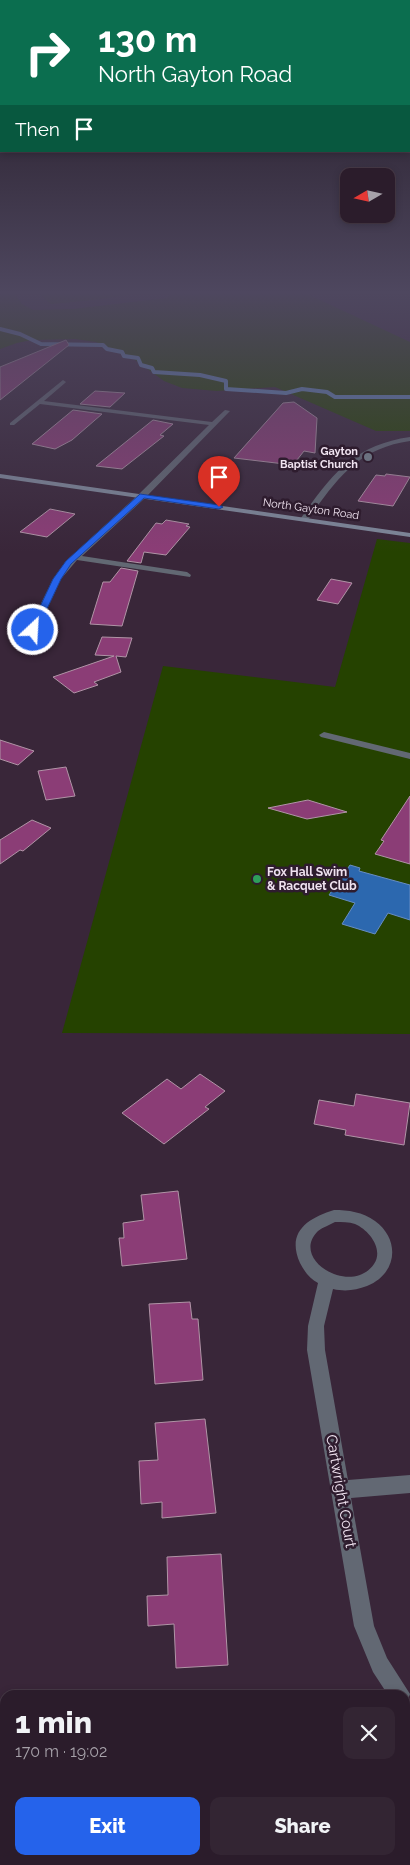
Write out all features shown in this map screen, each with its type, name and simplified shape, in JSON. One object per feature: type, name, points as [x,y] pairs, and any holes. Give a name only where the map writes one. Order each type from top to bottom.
[{"type":"street","points":[[12,424],[63,382]]},
{"type":"street","points":[[39,402],[214,424]]},
{"type":"street","points":[[25,646],[57,579],[75,557],[142,496],[228,411]]},
{"type":"street","name":"North Gayton Road","points":[[0,476],[305,518],[410,535]]},
{"type":"street","points":[[75,557],[187,575]]},
{"type":"street","points":[[334,1216],[360,1219],[370,1225],[379,1234],[384,1244],[386,1255],[379,1270],[366,1281],[353,1284],[327,1280],[316,1274],[303,1254],[302,1243],[306,1233],[322,1219],[334,1216]]},
{"type":"street","name":"Cartwright Court","points":[[327,1280],[316,1326],[316,1350],[364,1626],[380,1665],[397,1690]]},
{"type":"street","points":[[341,1490],[410,1484]]},
{"type":"lane","points":[[305,518],[343,470],[366,450],[400,439],[410,438]]},
{"type":"lane","points":[[324,735],[410,756]]},
{"type":"green space","points":[[160,378],[410,378],[410,431],[376,431],[275,387],[217,391],[182,388]]},
{"type":"green space","name":"Fox Hall Swim & Racquet Club","points":[[377,539],[410,543],[410,1034],[62,1033],[163,666],[335,687]]},
{"type":"water","points":[[350,865],[360,868],[359,871],[410,885],[410,920],[388,913],[375,934],[342,924],[355,903],[329,895]]},
{"type":"building","points":[[0,378],[28,378],[0,400]]},
{"type":"building","points":[[95,391],[125,393],[110,407],[80,404]]},
{"type":"building","points":[[294,402],[317,418],[315,453],[304,451],[293,465],[234,458],[283,403]]},
{"type":"building","points":[[73,410],[102,414],[72,440],[55,449],[32,444]]},
{"type":"building","points":[[153,420],[173,424],[160,435],[164,436],[122,469],[96,466]]},
{"type":"building","points":[[386,474],[410,477],[393,506],[358,501],[376,475],[385,476]]},
{"type":"building","points":[[50,509],[75,514],[47,537],[20,532]]},
{"type":"building","points":[[166,520],[189,524],[186,526],[190,527],[166,555],[144,552],[141,563],[127,561],[156,523],[162,524]]},
{"type":"building","points":[[121,568],[138,571],[122,626],[90,624],[103,582],[110,582]]},
{"type":"building","points":[[331,579],[352,583],[338,604],[317,600]]},
{"type":"building","points":[[102,637],[132,638],[126,657],[116,656],[121,672],[94,682],[98,685],[74,693],[53,677],[114,656],[95,655]]},
{"type":"building","points":[[0,740],[34,751],[18,765],[0,759]]},
{"type":"building","points":[[66,767],[75,796],[46,800],[38,771]]},
{"type":"building","points":[[410,796],[410,864],[375,854],[384,841],[381,840]]},
{"type":"building","points":[[308,800],[347,812],[307,819],[268,808]]},
{"type":"building","points":[[32,820],[51,828],[23,851],[20,850],[0,864],[0,840]]},
{"type":"building","points":[[200,1074],[225,1091],[205,1107],[209,1109],[164,1144],[122,1113],[167,1079],[181,1089]]},
{"type":"building","points":[[356,1094],[410,1103],[404,1145],[345,1135],[346,1130],[314,1124],[319,1100],[354,1106]]},
{"type":"building","points":[[178,1191],[187,1259],[122,1266],[119,1238],[124,1238],[123,1223],[144,1220],[141,1195]]},
{"type":"building","points":[[190,1302],[192,1319],[198,1319],[203,1380],[155,1384],[149,1304]]},
{"type":"building","points":[[205,1419],[216,1513],[162,1518],[162,1502],[141,1504],[139,1461],[158,1460],[155,1423]]},
{"type":"building","points":[[221,1554],[228,1665],[176,1668],[174,1624],[148,1626],[147,1596],[168,1595],[167,1557]]},
{"type":"waterway","points":[[213,378],[226,381],[226,389],[286,393],[302,389],[327,392],[335,397],[410,397]]},
{"type":"place","name":"Gayton Baptist Church","points":[[368,457]]},
{"type":"place","name":"Fox Hall Swim & Racquet Club","points":[[257,879]]},
{"type":"route","points":[[33,630],[57,579],[69,563],[142,496],[219,507]]}]
